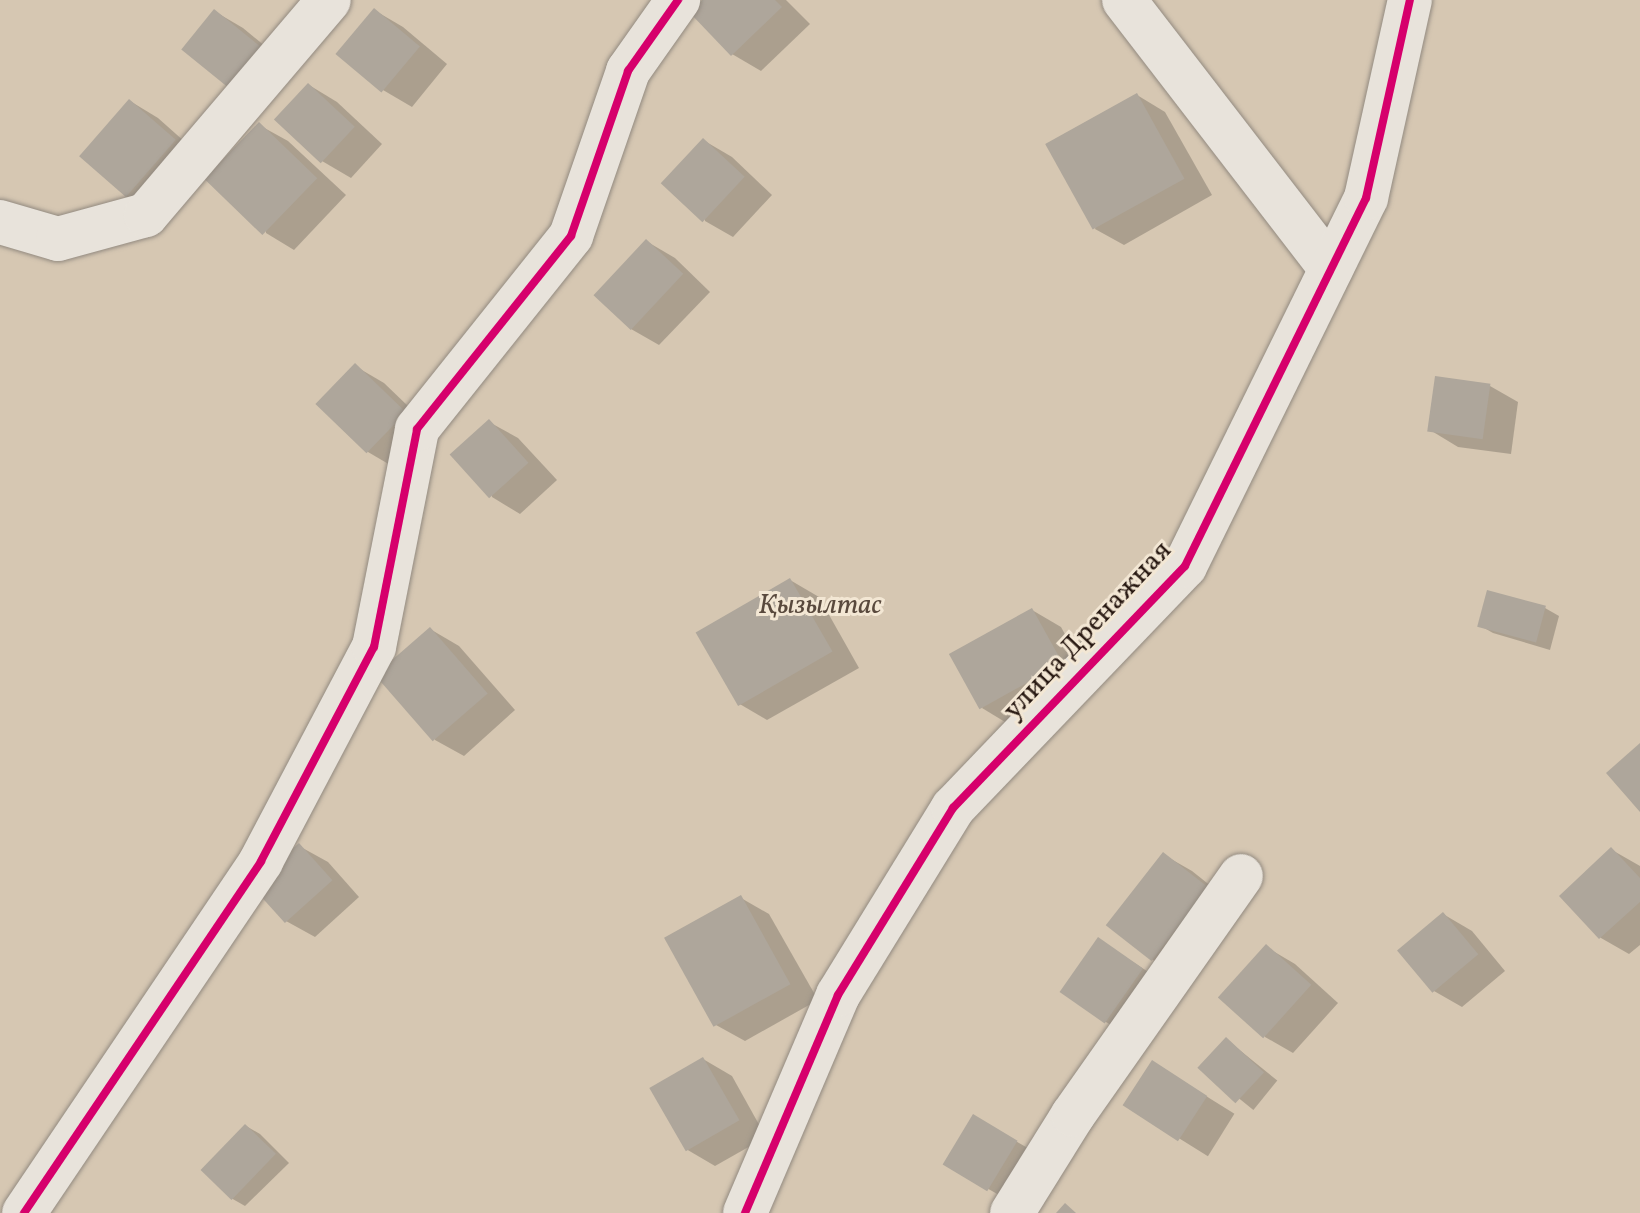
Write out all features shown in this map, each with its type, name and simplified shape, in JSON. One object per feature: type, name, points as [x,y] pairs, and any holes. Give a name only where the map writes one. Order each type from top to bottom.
[{"type":"street","points":[[0,222],[58,239],[146,215],[329,0]]},
{"type":"street","points":[[24,1213],[261,861],[374,647],[417,429],[571,236],[628,71],[678,0]]},
{"type":"street","points":[[1124,0],[1331,269]]},
{"type":"street","name":"улица Дренажная","points":[[745,1213],[838,995],[953,808],[1185,566],[1366,198],[1410,0]]},
{"type":"street","points":[[1012,1213],[1073,1115],[1241,876]]},
{"type":"green space","name":"Қызылтас","points":[[0,0],[1640,0],[1640,1213],[0,1213]]},
{"type":"building","points":[[702,0],[775,0],[782,7],[731,56],[689,12]]},
{"type":"building","points":[[374,8],[420,47],[381,93],[335,54]]},
{"type":"building","points":[[214,9],[262,48],[229,88],[181,49]]},
{"type":"building","points":[[308,83],[355,127],[321,163],[274,120]]},
{"type":"building","points":[[1137,93],[1185,179],[1093,230],[1045,144]]},
{"type":"building","points":[[129,99],[176,140],[126,197],[79,156]]},
{"type":"building","points":[[259,122],[317,178],[262,235],[204,179]]},
{"type":"building","points":[[703,138],[745,177],[702,222],[661,183]]},
{"type":"building","points":[[646,239],[683,274],[631,330],[593,295]]},
{"type":"building","points":[[355,363],[406,412],[366,453],[315,404]]},
{"type":"building","points":[[1435,376],[1490,384],[1483,439],[1427,431]]},
{"type":"building","points":[[489,419],[528,463],[489,498],[450,454]]},
{"type":"building","points":[[790,578],[832,652],[738,706],[696,632]]},
{"type":"building","points":[[1487,590],[1546,606],[1536,642],[1477,627]]},
{"type":"building","points":[[1032,608],[1063,663],[979,709],[949,654]]},
{"type":"building","points":[[430,627],[488,693],[433,741],[375,675]]},
{"type":"building","points":[[1640,743],[1640,812],[1606,773]]},
{"type":"building","points":[[299,843],[332,880],[285,923],[251,886]]},
{"type":"building","points":[[1611,847],[1640,878],[1640,902],[1599,939],[1559,896]]},
{"type":"building","points":[[1163,852],[1209,888],[1151,961],[1106,925]]},
{"type":"building","points":[[741,895],[790,984],[713,1027],[664,938]]},
{"type":"building","points":[[1443,912],[1478,954],[1432,993],[1397,951]]},
{"type":"building","points":[[1098,937],[1143,969],[1105,1023],[1060,992]]},
{"type":"building","points":[[1266,944],[1311,985],[1263,1038],[1218,998]]},
{"type":"building","points":[[1226,1037],[1264,1072],[1235,1103],[1197,1068]]},
{"type":"building","points":[[703,1057],[740,1120],[686,1151],[649,1088]]},
{"type":"building","points":[[1152,1060],[1207,1096],[1178,1141],[1123,1105]]},
{"type":"building","points":[[973,1114],[1018,1141],[987,1191],[943,1165]]},
{"type":"building","points":[[245,1124],[276,1154],[231,1200],[201,1170]]},
{"type":"building","points":[[1065,1203],[1076,1213],[1056,1213]]},
{"type":"cycle path","points":[[24,1213],[261,861],[374,647],[417,429],[571,236],[628,71],[678,0]]},
{"type":"cycle path","points":[[745,1213],[838,995],[953,808],[1185,566],[1366,198],[1410,0]]}]
